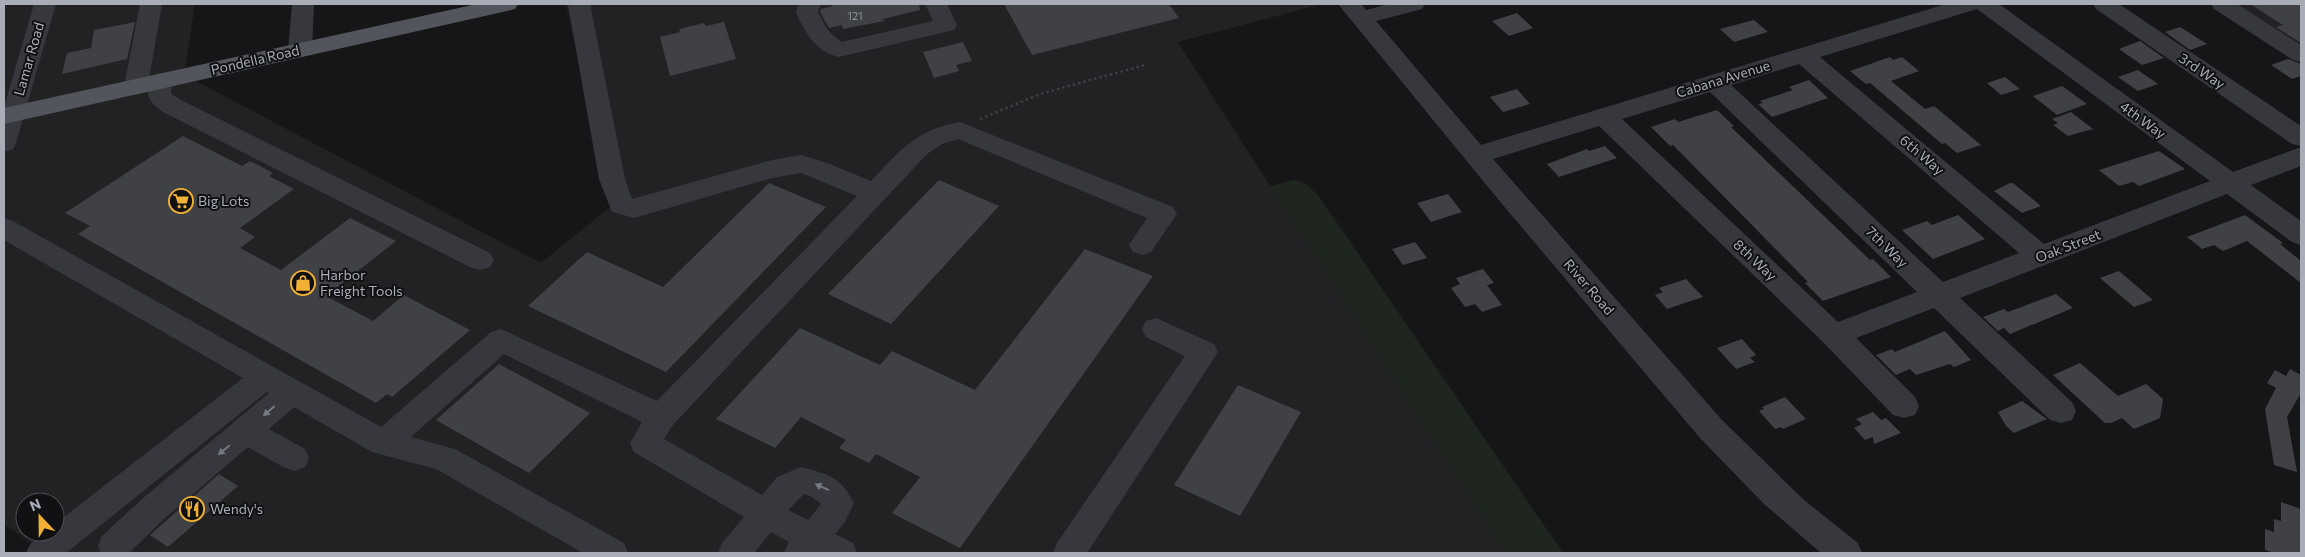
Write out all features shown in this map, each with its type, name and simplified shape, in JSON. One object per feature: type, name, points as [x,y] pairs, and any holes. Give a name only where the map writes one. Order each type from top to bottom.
[{"type":"main road","name":"Pondella Road","points":[[9,115],[507,4]]},
{"type":"street","name":"Lamar Road","points":[[4,143],[9,115],[44,4]]},
{"type":"street","points":[[136,87],[151,4]]},
{"type":"street","points":[[300,50],[303,4]]},
{"type":"street","points":[[579,4],[612,179],[621,205],[634,209],[772,169],[801,164],[821,170],[874,193]]},
{"type":"street","points":[[810,4],[808,12],[817,34],[838,50],[946,25],[936,4]]},
{"type":"street","points":[[1355,11],[1414,4]]},
{"type":"street","name":"Cabana Avenue","points":[[1476,155],[1969,4]]},
{"type":"street","name":"4th Way","points":[[1984,4],[2301,235]]},
{"type":"street","name":"3rd Way","points":[[2104,4],[2301,138]]},
{"type":"street","points":[[2222,4],[2301,55]]},
{"type":"street","name":"River Road","points":[[1355,11],[1711,429],[1746,466],[1804,520],[1846,553]]},
{"type":"street","name":"6th Way","points":[[1804,55],[2040,256]]},
{"type":"street","points":[[160,81],[159,97],[172,106],[480,260]]},
{"type":"street","name":"7th Way","points":[[1714,82],[2061,411]]},
{"type":"street","name":"8th Way","points":[[1604,116],[1834,335],[1904,406]]},
{"type":"street","points":[[841,553],[806,545],[766,514],[645,443],[661,417],[874,193],[930,138],[960,130],[1164,214],[1142,245]]},
{"type":"street","name":"Oak Street","points":[[1834,335],[2301,156]]},
{"type":"street","points":[[4,228],[383,444],[444,458],[612,553]]},
{"type":"street","points":[[1069,553],[1204,352],[1156,329]]},
{"type":"street","points":[[383,444],[502,340],[661,417]]},
{"type":"street","points":[[42,553],[266,377]]},
{"type":"street","points":[[114,546],[152,509],[291,392]]},
{"type":"street","points":[[246,431],[294,458]]},
{"type":"street","points":[[734,553],[788,487],[801,480],[820,485],[832,492],[838,503],[834,512],[806,545]]},
{"type":"street","points":[[114,496],[152,509]]},
{"type":"path","points":[[960,130],[1001,109],[1056,90],[1145,65]]},
{"type":"shaded area","points":[[4,4],[195,4],[185,70],[4,110]]},
{"type":"shaded area","points":[[566,4],[1322,4],[1178,42],[1505,553],[45,553],[29,542],[65,542],[65,492],[15,492],[15,532],[4,524],[4,122],[194,80],[541,263],[610,207]]},
{"type":"shaded area","points":[[2232,4],[2301,4],[2301,47]]},
{"type":"shaded area","points":[[1294,180],[1306,184],[1318,195],[1563,553],[1505,553],[1270,186]]},
{"type":"building","points":[[832,4],[919,4],[920,10],[883,19],[884,21],[843,29],[842,25],[829,28],[820,12],[821,9],[833,6]]},
{"type":"building","points":[[1004,4],[1169,4],[1179,18],[1032,55]]},
{"type":"building","points":[[2250,4],[2301,4],[2301,43],[2276,27],[2283,25]]},
{"type":"building","points":[[1517,13],[1533,28],[1509,36],[1492,21]]},
{"type":"building","points":[[1754,20],[1768,32],[1734,42],[1720,29]]},
{"type":"building","points":[[135,22],[127,59],[62,74],[67,53],[91,48],[94,30]]},
{"type":"building","points":[[724,22],[736,59],[670,76],[660,37],[680,32],[679,29],[704,23],[706,26]]},
{"type":"building","points":[[2180,27],[2207,44],[2190,50],[2165,32]]},
{"type":"building","points":[[2140,41],[2164,58],[2142,65],[2119,49]]},
{"type":"building","points":[[963,42],[972,61],[956,65],[959,71],[934,78],[923,52]]},
{"type":"building","points":[[1890,57],[1893,60],[1902,57],[1919,71],[1891,81],[1925,109],[1934,106],[1981,145],[1957,153],[1945,143],[1942,144],[1870,83],[1866,84],[1850,71]]},
{"type":"building","points":[[2288,59],[2301,64],[2301,76],[2292,79],[2271,65]]},
{"type":"building","points":[[2138,70],[2158,84],[2138,91],[2118,77]]},
{"type":"building","points":[[2005,77],[2020,89],[2001,95],[1987,83]]},
{"type":"building","points":[[1809,80],[1828,98],[1772,117],[1758,104],[1763,103],[1760,101],[1793,90],[1789,87]]},
{"type":"building","points":[[2062,86],[2087,104],[2057,115],[2033,96]]},
{"type":"building","points":[[1517,89],[1530,104],[1503,112],[1490,97]]},
{"type":"building","points":[[1717,110],[1734,126],[1731,127],[1870,260],[1873,259],[1891,277],[1823,301],[1805,283],[1808,282],[1673,145],[1670,146],[1651,127],[1675,119],[1678,122]]},
{"type":"building","points":[[2071,112],[2093,129],[2068,136],[2053,125],[2058,123],[2052,119]]},
{"type":"building","points":[[183,136],[242,166],[250,161],[273,173],[269,176],[294,189],[240,228],[255,237],[240,248],[281,270],[350,218],[396,241],[326,296],[373,321],[404,295],[470,330],[392,397],[387,394],[376,403],[78,234],[90,226],[65,213]]},
{"type":"building","points":[[1605,146],[1617,158],[1559,177],[1547,164],[1587,149],[1589,151]]},
{"type":"building","points":[[2159,151],[2185,169],[2139,186],[2133,182],[2119,186],[2099,170]]},
{"type":"building","points":[[939,180],[999,206],[891,324],[828,294]]},
{"type":"building","points":[[769,183],[826,207],[666,372],[528,306],[587,252],[663,287]]},
{"type":"building","points":[[2013,183],[2041,206],[2022,213],[1994,191]]},
{"type":"building","points":[[1448,194],[1462,212],[1431,222],[1417,203]]},
{"type":"building","points":[[1958,215],[1985,239],[1933,259],[1902,230],[1927,221],[1932,225]]},
{"type":"building","points":[[2245,215],[2283,243],[2280,244],[2301,261],[2301,283],[2247,241],[2223,251],[2214,245],[2202,249],[2187,237]]},
{"type":"building","points":[[1415,242],[1427,258],[1403,265],[1392,249]]},
{"type":"building","points":[[1085,249],[1153,276],[960,548],[892,513],[920,477],[876,454],[869,463],[839,448],[846,440],[801,417],[775,448],[716,419],[800,328],[880,365],[892,351],[975,390]]},
{"type":"building","points":[[1483,269],[1494,283],[1487,285],[1502,305],[1482,312],[1475,304],[1465,307],[1451,288],[1460,284],[1456,278]]},
{"type":"building","points":[[2119,271],[2153,300],[2134,307],[2100,278]]},
{"type":"building","points":[[1686,279],[1703,297],[1667,309],[1655,295],[1663,292],[1659,288]]},
{"type":"building","points":[[2056,294],[2073,308],[2010,334],[2004,328],[1998,331],[1983,317],[2004,309],[2008,312]]},
{"type":"building","points":[[1945,331],[1971,360],[1954,367],[1950,364],[1916,375],[1910,369],[1896,375],[1876,355],[1892,349],[1895,352]]},
{"type":"building","points":[[1742,339],[1756,355],[1750,358],[1755,362],[1736,369],[1717,348]]},
{"type":"building","points":[[2080,363],[2118,396],[2146,384],[2163,399],[2160,418],[2134,429],[2122,418],[2111,423],[2105,423],[2053,375]]},
{"type":"building","points":[[499,364],[590,413],[529,473],[436,420]]},
{"type":"building","points":[[2290,369],[2301,375],[2301,393],[2287,417],[2297,472],[2274,465],[2265,409],[2276,388],[2267,383],[2275,370],[2286,376]]},
{"type":"building","points":[[1238,385],[1301,412],[1240,516],[1174,485]]},
{"type":"building","points":[[1785,397],[1806,419],[1783,429],[1781,427],[1775,429],[1759,411],[1764,409],[1762,407]]},
{"type":"building","points":[[2022,401],[2047,419],[2014,433],[2006,426],[1998,412]]},
{"type":"building","points":[[1873,412],[1881,420],[1886,418],[1901,433],[1874,444],[1873,437],[1865,440],[1854,428],[1862,424],[1856,419]]},
{"type":"building","name":"Wendy's","points":[[219,474],[238,486],[168,547],[150,535]]},
{"type":"building","points":[[2281,502],[2301,509],[2301,553],[2274,553],[2265,550],[2265,529],[2274,532],[2274,519],[2281,521]]},
{"type":"place","name":"Big Lots","points":[[181,201]]},
{"type":"place","name":"Harbor Freight Tools","points":[[303,283]]},
{"type":"place","name":"Wendy's","points":[[192,509]]}]
